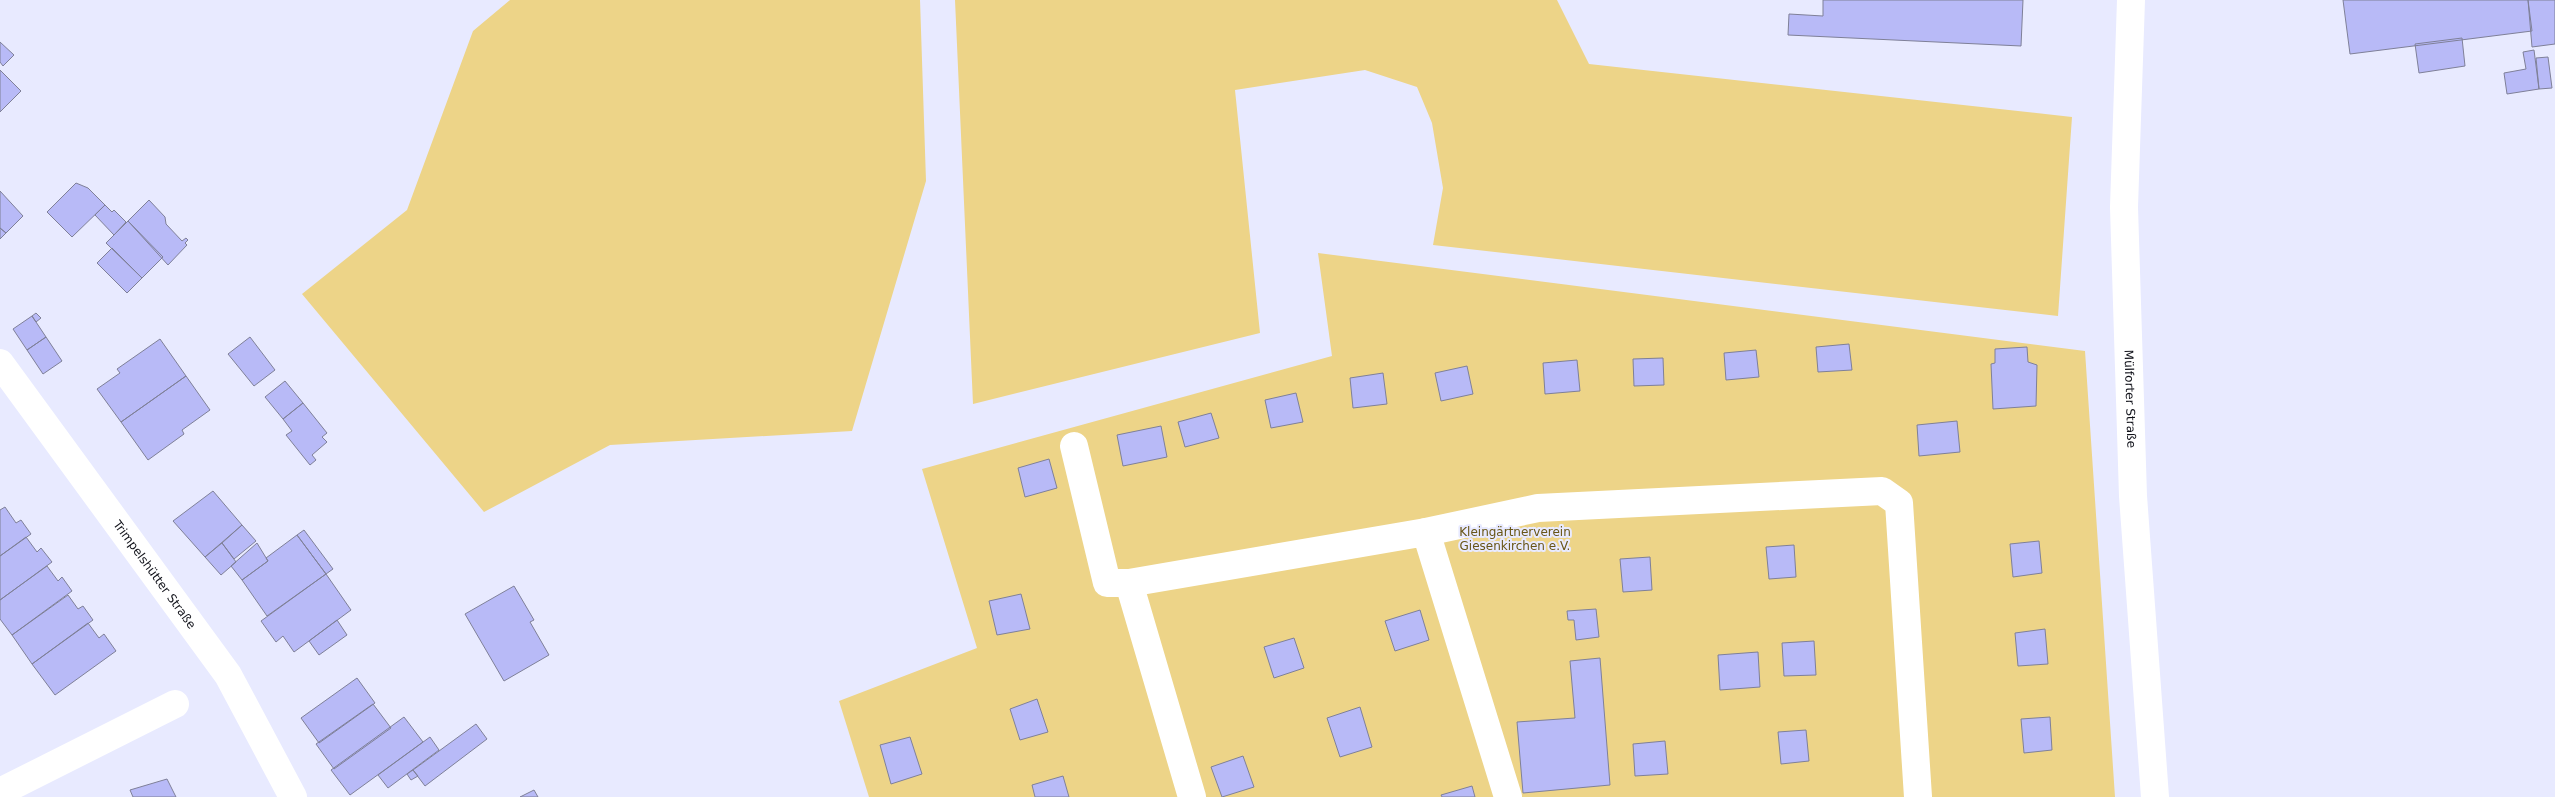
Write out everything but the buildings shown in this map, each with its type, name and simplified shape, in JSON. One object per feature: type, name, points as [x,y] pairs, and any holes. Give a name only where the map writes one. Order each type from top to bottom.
[{"type":"main road","name":"Mülforter Straße","points":[[2132,0],[2124,207],[2133,496],[2155,797]]},
{"type":"main road","name":"Trimpelshütter Straße","points":[[0,363],[228,675],[294,797]]},
{"type":"main road","points":[[1074,446],[1107,582],[1129,583],[1426,532],[1538,508],[1882,491],[1899,503],[1918,797]]},
{"type":"main road","points":[[1426,532],[1508,797]]},
{"type":"main road","points":[[1129,583],[1192,797]]},
{"type":"main road","points":[[0,792],[175,704]]},
{"type":"green space","points":[[510,0],[920,0],[926,181],[852,431],[610,445],[484,512],[302,294],[407,210],[473,31]]},
{"type":"green space","points":[[955,0],[1557,0],[1589,64],[2072,117],[2058,316],[1433,245],[1443,188],[1432,123],[1417,87],[1365,70],[1235,90],[1260,333],[973,404]]},
{"type":"green space","name":"Kleingärtnerverein Giesenkirchen e.V.","points":[[1318,253],[2085,351],[2115,797],[869,797],[839,701],[977,648],[922,469],[1332,356]]}]
